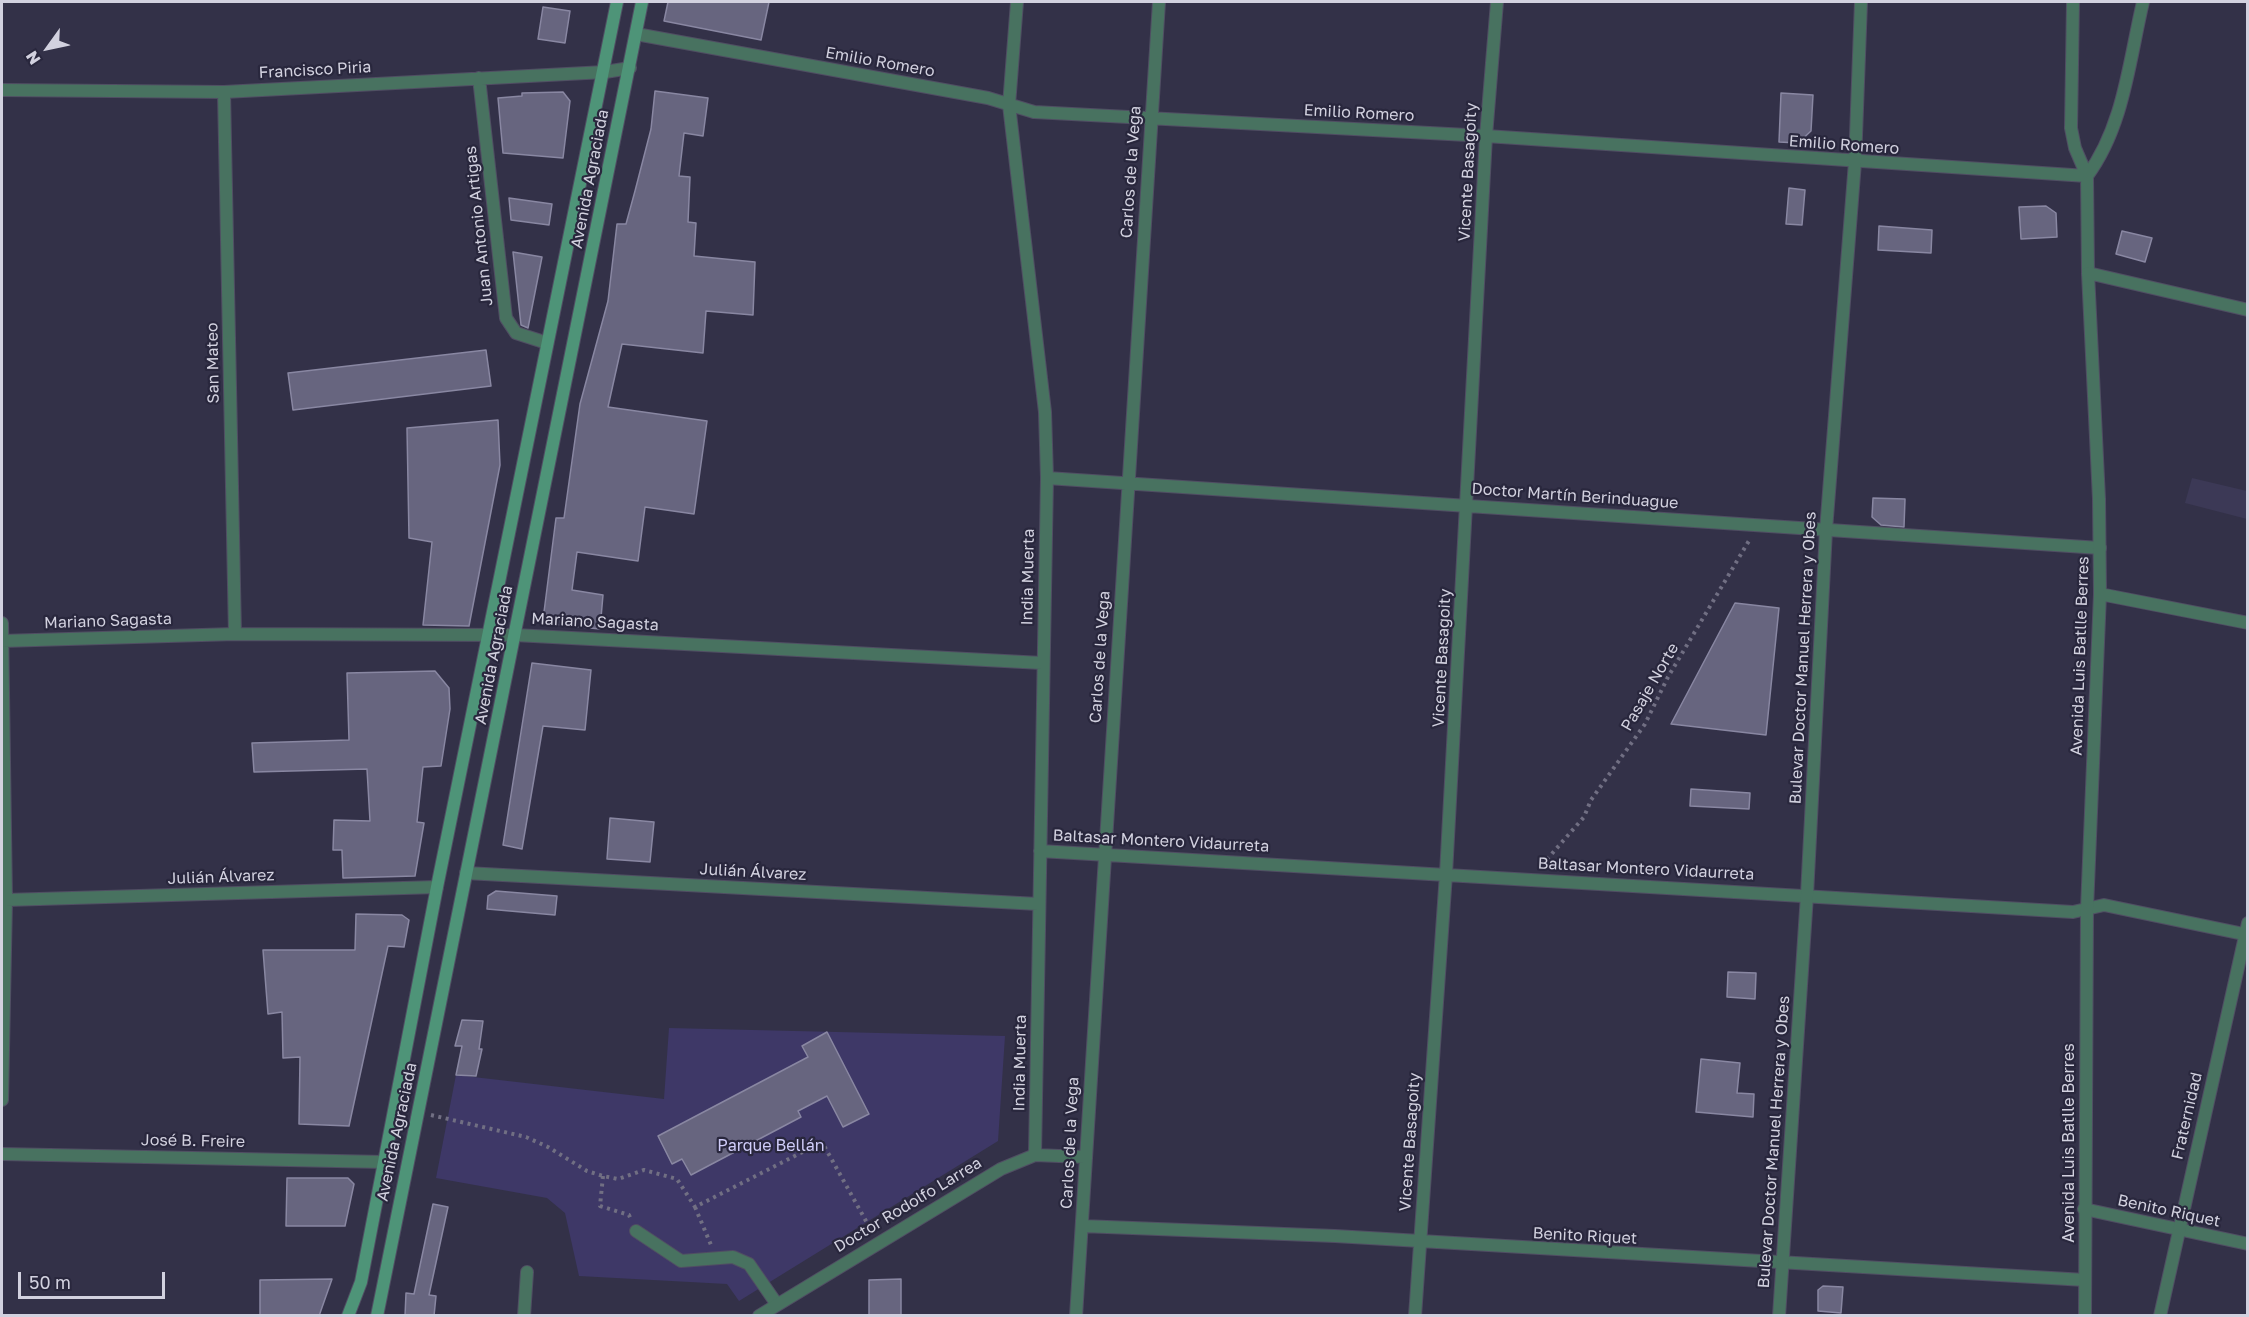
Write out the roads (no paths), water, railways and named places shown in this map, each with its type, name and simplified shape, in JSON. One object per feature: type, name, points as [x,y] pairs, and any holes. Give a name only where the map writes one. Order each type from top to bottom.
[{"type":"main road","name":"Avenida Agraciada","points":[[348,1316],[361,1282],[437,888],[547,343],[605,72],[617,2]]},
{"type":"main road","name":"Avenida Agraciada","points":[[377,1316],[642,2]]},
{"type":"street","name":"India Muerta","points":[[1017,2],[1009,105],[1045,412],[1047,478],[1035,1155]]},
{"type":"street","name":"Carlos de la Vega","points":[[1076,1316],[1084,1157],[1159,2]]},
{"type":"street","name":"Vicente Basagoity","points":[[1415,1316],[1446,874],[1486,136],[1497,2]]},
{"type":"street","name":"Bulevar Doctor Manuel Herrera y Obes","points":[[1779,1316],[1807,895],[1826,530],[1855,162],[1862,2]]},
{"type":"street","name":"Avenida Luis Batlle Berres","points":[[2073,2],[2071,128],[2075,148],[2087,176],[2088,273],[2100,548],[2086,909],[2085,1316]]},
{"type":"street","points":[[2087,176],[2102,157],[2113,134],[2143,2]]},
{"type":"street","name":"Emilio Romero","points":[[636,34],[988,98],[1034,112],[1486,136],[2087,176]]},
{"type":"street","name":"Francisco Piria","points":[[2,90],[224,92],[605,72],[630,68]]},
{"type":"street","name":"Juan Antonio Artigas","points":[[479,78],[506,318],[516,333],[547,343]]},
{"type":"street","name":"San Mateo","points":[[224,92],[235,634]]},
{"type":"street","points":[[2088,273],[2247,310]]},
{"type":"street","name":"Doctor Martín Berinduague","points":[[1047,478],[2100,548]]},
{"type":"street","points":[[2100,594],[2247,623]]},
{"type":"street","points":[[2,622],[6,900],[2,1100]]},
{"type":"street","name":"Mariano Sagasta","points":[[2,641],[235,634],[515,635],[1042,663]]},
{"type":"street","name":"Baltasar Montero Vidaurreta","points":[[1040,851],[2073,912],[2104,905],[2247,931]]},
{"type":"street","name":"Julián Álvarez","points":[[466,873],[1038,903]]},
{"type":"street","name":"Julián Álvarez","points":[[6,900],[437,888]]},
{"type":"street","name":"Fraternidad","points":[[2160,1316],[2247,931]]},
{"type":"street","name":"José B. Freire","points":[[2,1154],[384,1162]]},
{"type":"street","name":"Doctor Rodolfo Larrea","points":[[759,1316],[776,1303],[1001,1169],[1035,1155],[1084,1157]]},
{"type":"street","name":"Benito Riquet","points":[[2084,1209],[2247,1244]]},
{"type":"street","name":"Benito Riquet","points":[[1082,1226],[1335,1236],[1420,1243],[2085,1280]]},
{"type":"street","points":[[636,1231],[681,1261],[733,1257],[748,1264],[776,1303]]},
{"type":"street","points":[[524,1316],[527,1272]]},
{"type":"park label","name":"Parque Bellán","points":[[771,1146]]}]
